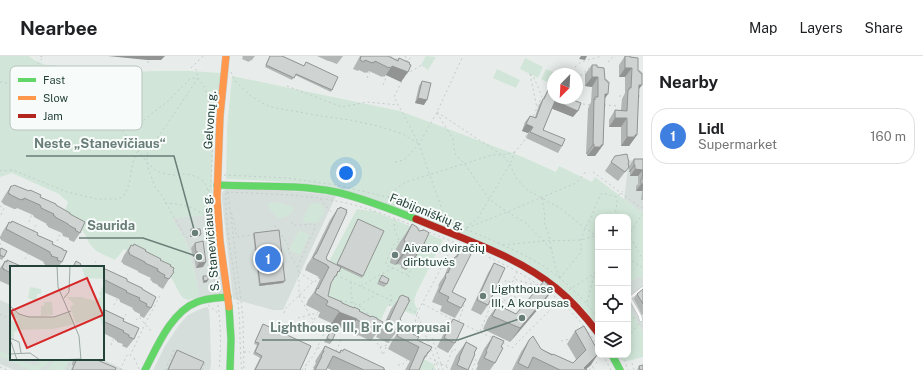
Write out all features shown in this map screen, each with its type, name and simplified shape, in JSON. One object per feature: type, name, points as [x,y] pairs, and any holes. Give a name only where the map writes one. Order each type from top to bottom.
[{"type":"street","name":"Gelvonų g.","points":[[217,185],[220,116],[226,56]]},
{"type":"street","name":"Fabijoniškių g.","points":[[217,185],[286,187],[334,192],[354,196],[383,205],[458,236],[531,270],[550,282],[564,294],[585,315],[595,329]]},
{"type":"street","name":"S. Stanevičiaus g.","points":[[217,185],[217,208],[220,241],[228,297],[230,370]]},
{"type":"street","points":[[146,370],[162,338],[181,311],[193,303],[203,300],[228,297]]},
{"type":"street","points":[[614,358],[620,370]]},
{"type":"lane","points":[[641,320],[630,298],[643,288]]},
{"type":"path","points":[[36,66],[43,57],[40,56]]},
{"type":"path","points":[[191,68],[203,56]]},
{"type":"path","points":[[391,56],[395,59]]},
{"type":"path","points":[[405,56],[408,61]]},
{"type":"path","points":[[407,68],[408,61],[412,56]]},
{"type":"path","points":[[394,162],[404,160],[419,144],[437,112],[463,56]]},
{"type":"path","points":[[575,68],[581,62],[602,56]]},
{"type":"path","points":[[608,62],[616,56]]},
{"type":"path","points":[[389,58],[408,61]]},
{"type":"path","points":[[422,65],[406,74],[394,97],[419,144],[442,210],[451,223]]},
{"type":"path","points":[[583,74],[591,66]]},
{"type":"path","points":[[196,69],[198,78],[205,88],[214,120]]},
{"type":"path","points":[[367,78],[370,70]]},
{"type":"path","points":[[230,71],[236,82],[262,103],[313,115],[350,120],[378,126],[404,134],[419,144]]},
{"type":"path","points":[[532,122],[537,109],[542,96],[534,76],[530,74],[530,81],[537,109]]},
{"type":"path","points":[[382,85],[387,75]]},
{"type":"path","points":[[142,121],[190,79],[198,78]]},
{"type":"path","points":[[188,238],[181,231],[155,187],[147,162],[149,148],[166,126],[198,78]]},
{"type":"path","points":[[0,82],[10,83]]},
{"type":"path","points":[[287,86],[342,107],[367,102],[399,105]]},
{"type":"path","points":[[619,96],[626,96]]},
{"type":"path","points":[[637,96],[643,96]]},
{"type":"path","points":[[583,104],[592,105]]},
{"type":"path","points":[[604,105],[619,106]]},
{"type":"path","points":[[437,112],[502,155],[510,164],[516,178],[527,190],[560,208],[595,234]]},
{"type":"path","points":[[437,112],[453,139],[455,154],[465,164],[489,198],[507,212],[526,223],[551,248]]},
{"type":"path","points":[[458,236],[478,218],[510,164],[515,152],[524,141],[529,128]]},
{"type":"path","points":[[121,130],[156,171],[163,174],[184,174],[204,181],[208,192],[206,198],[208,234],[220,321],[221,340],[219,370]]},
{"type":"path","points":[[0,174],[1,171],[13,170],[67,192],[97,199],[116,199],[123,197],[126,192],[133,162],[138,151]]},
{"type":"path","points":[[387,197],[406,182],[430,176],[492,155],[502,155],[515,152]]},
{"type":"path","points":[[464,229],[576,183],[586,171]]},
{"type":"path","points":[[593,172],[643,208]]},
{"type":"path","points":[[226,192],[228,189],[228,192]]},
{"type":"path","points":[[617,197],[623,191]]},
{"type":"path","points":[[226,192],[296,195],[353,204],[395,218],[500,262],[541,286],[514,279]]},
{"type":"path","points":[[226,192],[230,242],[239,304],[241,338],[240,362],[243,370]]},
{"type":"path","points":[[228,192],[243,318],[243,370]]},
{"type":"path","points":[[542,198],[545,216],[544,222],[550,241],[555,266],[560,279],[581,252],[581,240],[585,228],[602,193],[617,197]]},
{"type":"path","points":[[616,213],[618,203],[617,197]]},
{"type":"path","points":[[319,198],[335,216]]},
{"type":"path","points":[[165,203],[179,204],[200,211],[207,217]]},
{"type":"path","points":[[0,206],[4,208],[0,218]]},
{"type":"path","points":[[28,222],[32,214]]},
{"type":"path","points":[[231,214],[237,237],[253,235]]},
{"type":"path","points":[[631,230],[643,214]]},
{"type":"path","points":[[395,218],[394,228],[400,242],[396,242],[394,244],[386,265],[408,275],[409,277]]},
{"type":"path","points":[[291,222],[293,225],[301,226],[314,224],[316,226],[300,261],[298,270],[299,295],[314,322]]},
{"type":"path","points":[[275,225],[276,230],[280,231],[289,246],[288,251],[298,270],[313,282]]},
{"type":"path","points":[[32,234],[36,226]]},
{"type":"path","points":[[57,241],[61,232]]},
{"type":"path","points":[[502,245],[543,241],[581,240],[595,237]]},
{"type":"path","points":[[631,239],[643,260]]},
{"type":"path","points":[[0,243],[2,248],[0,249]]},
{"type":"path","points":[[412,338],[417,313],[454,243]]},
{"type":"path","points":[[26,259],[28,252]]},
{"type":"path","points":[[408,275],[419,252],[441,252]]},
{"type":"path","points":[[631,260],[643,268]]},
{"type":"path","points":[[94,266],[96,261]]},
{"type":"path","points":[[361,286],[394,268]]},
{"type":"path","points":[[586,303],[595,271]]},
{"type":"path","points":[[485,305],[493,308],[497,299],[511,306],[512,304],[498,297],[506,280],[512,283],[517,272]]},
{"type":"path","points":[[284,313],[285,309],[314,282],[320,273]]},
{"type":"path","points":[[123,283],[128,274]]},
{"type":"path","points":[[336,275],[398,303]]},
{"type":"path","points":[[503,343],[512,348],[560,301],[564,294],[571,288],[594,275]]},
{"type":"path","points":[[351,282],[353,303]]},
{"type":"path","points":[[494,287],[527,303]]},
{"type":"path","points":[[546,291],[566,307],[595,342]]},
{"type":"path","points":[[130,356],[161,294]]},
{"type":"path","points":[[358,305],[378,294]]},
{"type":"path","points":[[389,306],[391,294]]},
{"type":"path","points":[[299,295],[306,299]]},
{"type":"path","points":[[114,305],[118,298]]},
{"type":"path","points":[[203,300],[219,315]]},
{"type":"path","points":[[338,301],[358,305],[370,316]]},
{"type":"path","points":[[422,304],[497,340]]},
{"type":"path","points":[[459,321],[464,305]]},
{"type":"path","points":[[404,306],[417,313],[439,370]]},
{"type":"path","points":[[479,332],[490,307]]},
{"type":"path","points":[[312,324],[321,308]]},
{"type":"path","points":[[298,318],[317,313]]},
{"type":"path","points":[[0,314],[10,319]]},
{"type":"path","points":[[123,320],[126,314]]},
{"type":"path","points":[[136,320],[139,317],[152,332]]},
{"type":"path","points":[[631,318],[637,318]]},
{"type":"path","points":[[631,333],[641,320]]},
{"type":"path","points":[[220,321],[223,324]]},
{"type":"path","points":[[302,370],[314,355],[325,330]]},
{"type":"path","points":[[458,334],[457,336],[476,347],[474,352]]},
{"type":"path","points":[[374,339],[380,347],[383,356],[393,338],[400,336]]},
{"type":"path","points":[[111,345],[114,338]]},
{"type":"path","points":[[336,351],[342,338]]},
{"type":"path","points":[[432,338],[443,370]]},
{"type":"path","points":[[419,343],[427,339]]},
{"type":"path","points":[[561,340],[563,341],[570,339]]},
{"type":"path","points":[[380,347],[388,345]]},
{"type":"path","points":[[446,366],[455,346]]},
{"type":"path","points":[[314,355],[324,354],[318,348]]},
{"type":"path","points":[[454,349],[460,352]]},
{"type":"path","points":[[165,370],[174,350],[180,352]]},
{"type":"path","points":[[244,352],[250,352]]},
{"type":"path","points":[[120,370],[127,355]]},
{"type":"path","points":[[424,356],[450,369]]},
{"type":"path","points":[[134,358],[139,370]]},
{"type":"path","points":[[398,365],[402,365],[408,358]]},
{"type":"path","points":[[471,358],[476,360],[475,363],[477,364]]},
{"type":"path","points":[[605,358],[611,370]]},
{"type":"path","points":[[623,358],[628,370]]},
{"type":"path","points":[[67,370],[72,360]]},
{"type":"path","points":[[199,361],[205,363],[202,370]]},
{"type":"path","points":[[432,370],[436,361]]},
{"type":"path","points":[[589,370],[597,362]]},
{"type":"path","points":[[306,370],[307,363]]},
{"type":"path","points":[[472,370],[475,363]]},
{"type":"path","points":[[632,363],[634,370]]},
{"type":"path","points":[[0,367],[7,370]]},
{"type":"path","points":[[592,367],[597,370]]},
{"type":"shaded area","points":[[629,160],[643,160],[643,212],[624,199]]},
{"type":"shaded area","points":[[226,189],[290,191],[336,196],[283,310],[273,310],[233,299],[222,200],[223,191]]},
{"type":"shaded area","points":[[213,215],[216,251],[224,292],[221,295],[196,298],[199,296],[199,292],[189,251],[185,240],[171,217]]},
{"type":"shaded area","points":[[639,276],[643,279],[643,333],[631,311],[631,281]]},
{"type":"shaded area","points":[[0,300],[10,305],[10,360],[104,360],[125,370],[14,370],[0,364]]},
{"type":"shaded area","points":[[207,307],[209,310],[210,323],[210,370],[153,370],[165,346],[179,325],[188,315]]},
{"type":"green space","points":[[0,56],[29,56],[46,65],[56,66],[10,66],[10,130],[142,130],[142,72],[190,71],[221,73],[213,143],[213,215],[172,218],[185,240],[189,251],[199,292],[199,296],[196,298],[188,300],[183,298],[172,279],[163,271],[124,249],[115,260],[96,251],[89,243],[78,225],[65,217],[65,210],[68,202],[59,194],[12,173],[0,177]]},
{"type":"green space","points":[[426,56],[436,57],[428,70],[421,65]]},
{"type":"green space","points":[[525,58],[543,67],[538,78],[520,69]]},
{"type":"green space","points":[[497,69],[520,80],[516,88],[493,78]]},
{"type":"green space","points":[[546,69],[547,69],[547,82],[541,79]]},
{"type":"green space","points":[[232,76],[400,111],[523,157],[556,172],[559,166],[592,182],[595,177],[643,212],[643,279],[639,276],[631,281],[631,214],[595,214],[595,322],[573,298],[544,275],[420,217],[375,199],[356,193],[316,185],[226,179],[227,129]]},
{"type":"green space","points":[[271,202],[294,207],[292,212],[288,215],[278,218],[268,206]]},
{"type":"green space","points":[[319,203],[324,209],[324,213],[317,223],[302,222],[310,204]]},
{"type":"green space","points":[[357,209],[373,211],[443,240],[416,294],[414,302],[418,309],[415,315],[388,305],[375,332],[321,306],[323,273]]},
{"type":"green space","points":[[299,230],[309,235],[300,255],[289,250]]},
{"type":"green space","points":[[631,311],[643,333],[643,357],[625,361],[618,358],[631,358]]},
{"type":"green space","points":[[0,351],[10,356],[10,360],[19,360],[33,365],[41,364],[45,360],[50,360],[46,365],[39,369],[40,370],[30,370],[0,356]]},
{"type":"green space","points":[[424,359],[433,364],[436,370],[419,370]]},
{"type":"green space","points":[[33,360],[43,360],[41,364]]},
{"type":"green space","points":[[54,360],[69,360],[64,370],[49,370]]},
{"type":"building","points":[[270,56],[282,56],[304,66],[306,62],[338,77],[332,90],[296,74],[294,78],[266,65]]},
{"type":"building","points":[[361,56],[388,56],[398,61],[399,58],[410,63],[409,64],[411,65],[408,72],[392,66],[389,68],[375,61],[372,63],[365,60],[364,62],[360,60]]},
{"type":"building","points":[[625,56],[638,58],[638,71],[642,73],[642,85],[639,85],[637,135],[635,135],[635,137],[627,137],[627,118],[615,118],[615,110],[627,111],[628,90],[631,88],[632,68],[625,68]]},
{"type":"building","points":[[592,65],[597,65],[597,67],[604,68],[605,80],[609,82],[608,94],[605,94],[603,145],[601,145],[601,147],[594,147],[593,144],[594,99],[595,100],[595,97],[598,97],[598,77],[592,77]]},
{"type":"building","points":[[422,81],[431,83],[427,100],[418,98]]},
{"type":"building","points":[[547,92],[547,104],[554,104],[543,130],[565,139],[562,146],[530,132],[533,127],[526,124],[530,116],[536,118]]},
{"type":"building","points":[[562,104],[581,104],[578,111]]},
{"type":"building","points":[[627,154],[629,167],[625,172],[611,162],[615,156]]},
{"type":"building","points":[[634,159],[643,159],[643,170],[635,169]]},
{"type":"building","points":[[643,170],[643,184],[641,184],[641,179]]},
{"type":"building","points":[[14,185],[41,195],[40,197],[56,204],[85,222],[80,233],[75,230],[76,229],[55,217],[53,215],[54,214],[41,208],[40,205],[24,198],[21,200],[9,194],[8,193],[11,186]]},
{"type":"building","points":[[340,207],[347,210],[347,212],[326,258],[327,260],[341,267],[331,283],[328,296],[383,322],[379,330],[326,305],[328,301],[315,293],[329,267],[313,258],[338,208],[339,209]]},
{"type":"building","points":[[358,219],[384,231],[363,276],[337,264]]},
{"type":"building","points":[[12,221],[38,233],[37,235],[53,242],[52,244],[67,251],[62,262],[57,260],[58,258],[51,256],[52,255],[50,252],[6,229],[9,222],[11,223]]},
{"type":"building","points":[[412,224],[417,227],[419,231],[424,230],[429,233],[422,248],[420,249],[416,247],[415,244],[409,244],[404,240]]},
{"type":"building","points":[[191,229],[200,229],[201,234],[191,235]]},
{"type":"building","points":[[279,230],[285,281],[260,284],[254,233]]},
{"type":"building","points":[[203,241],[206,262],[199,263],[195,243]]},
{"type":"building","points":[[134,244],[174,268],[174,272],[169,279],[157,271],[158,269],[129,254],[130,253],[128,252],[131,245],[133,246]]},
{"type":"building","points":[[1,248],[7,251],[4,257],[0,255]]},
{"type":"building","points":[[461,249],[471,254],[452,292],[466,299],[461,308],[447,301],[449,297],[439,292],[447,272],[448,273],[455,257],[457,257]]},
{"type":"building","points":[[7,260],[21,266],[10,266],[10,272],[2,268],[5,261],[7,262]]},
{"type":"building","points":[[76,261],[81,264],[80,266],[74,266]]},
{"type":"building","points":[[494,263],[505,268],[488,305],[477,300]]},
{"type":"building","points":[[104,268],[127,279],[127,281],[156,297],[151,308],[139,300],[140,298],[126,292],[127,291],[104,280]]},
{"type":"building","points":[[382,275],[389,279],[387,284],[379,281]]},
{"type":"building","points":[[203,276],[208,276],[208,280],[204,281]]},
{"type":"building","points":[[544,281],[553,289],[520,328],[492,316],[498,305],[516,314]]},
{"type":"building","points":[[643,289],[643,304],[637,294]]},
{"type":"building","points":[[402,295],[410,300],[400,319],[398,330],[385,324],[388,319],[389,320],[400,296]]},
{"type":"building","points":[[104,309],[124,319],[123,321],[139,328],[134,339],[129,337],[129,335],[123,332],[124,331],[104,321]]},
{"type":"building","points":[[453,319],[464,324],[455,343],[444,338]]},
{"type":"building","points":[[263,324],[311,346],[300,370],[255,370],[262,356],[255,352],[259,343],[255,342]]},
{"type":"building","points":[[584,326],[595,346],[595,357],[584,368],[587,370],[560,370],[533,357],[528,368],[518,363],[529,340],[533,336],[541,349],[573,363],[586,350],[575,331]]},
{"type":"building","points":[[401,328],[413,333],[419,337],[417,340],[432,347],[425,356],[419,370],[409,370],[419,347],[397,336]]},
{"type":"building","points":[[330,332],[335,334],[332,341],[327,338]]},
{"type":"building","points":[[493,336],[504,341],[501,347],[503,348],[495,363],[484,358]]},
{"type":"building","points":[[466,342],[477,348],[468,370],[457,365]]},
{"type":"building","points":[[325,346],[340,353],[341,350],[343,351],[344,349],[384,368],[384,370],[364,370],[333,356],[326,370],[315,370]]},
{"type":"building","points":[[177,350],[204,362],[200,370],[168,370]]},
{"type":"building","points":[[75,360],[97,360],[116,368],[115,370],[72,370],[76,361]]},
{"type":"building","points":[[643,365],[643,370],[640,370],[639,366]]},
{"type":"traffic: fast","points":[[217,185],[321,189],[356,197],[416,219]]},
{"type":"traffic: fast","points":[[145,370],[166,331],[180,314],[197,302],[212,298],[228,297]]},
{"type":"traffic: fast","points":[[229,307],[231,339],[230,370]]},
{"type":"traffic: fast","points":[[614,358],[620,370]]},
{"type":"traffic: slow","points":[[226,56],[220,116],[217,198],[220,241],[229,307]]},
{"type":"traffic: jam","points":[[416,219],[507,257],[541,277],[568,298],[595,329]]},
{"type":"place","name":"Neste „Stanevičiaus“","points":[[195,233]]},
{"type":"place","name":"Aivaro dviračių dirbtuvės","points":[[395,255]]},
{"type":"place","name":"Saurida","points":[[199,257]]},
{"type":"place","name":"Lidl","points":[[268,259]]},
{"type":"place","name":"Lighthouse III, A korpusas","points":[[483,296]]},
{"type":"place","name":"Lighthouse III, B ir C korpusai","points":[[522,318]]}]
